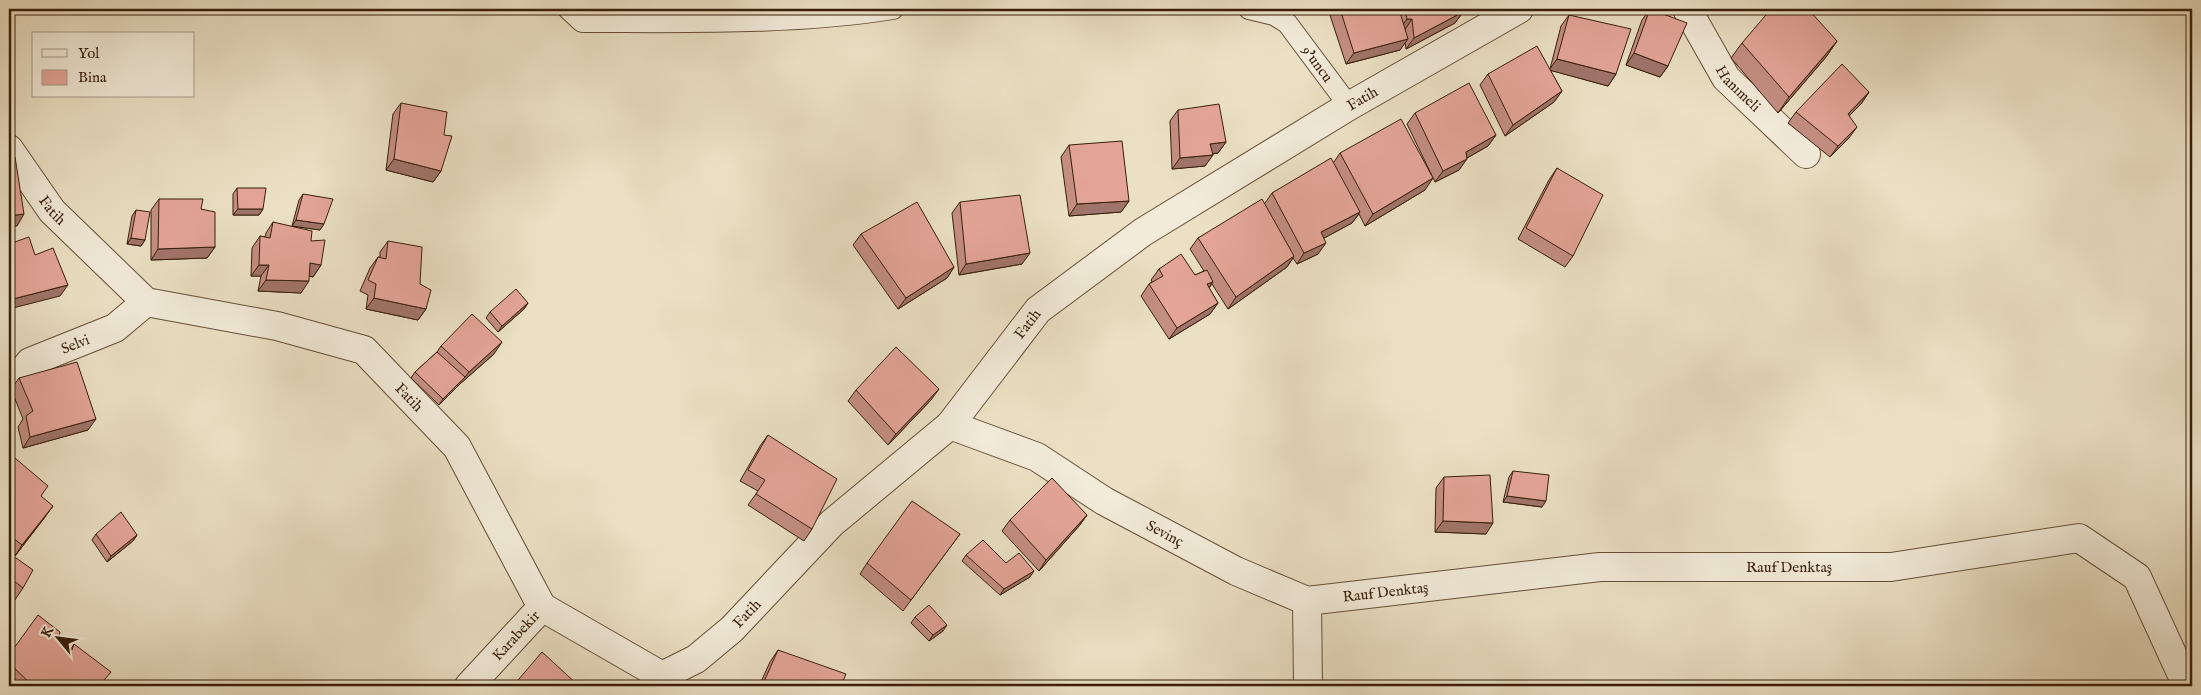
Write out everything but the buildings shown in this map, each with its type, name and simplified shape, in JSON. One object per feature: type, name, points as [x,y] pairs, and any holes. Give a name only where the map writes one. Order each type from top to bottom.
[{"type":"street","name":"Fatih","points":[[9,149],[52,210],[146,302],[277,326],[364,350],[457,447],[542,607],[662,676],[696,660],[732,629],[832,523],[950,425],[1038,310],[1143,232],[1350,106],[1519,9]]},
{"type":"street","name":"Hanımeli","points":[[1687,9],[1726,78],[1806,154]]},
{"type":"street","name":"Selvi","points":[[9,388],[30,362],[115,328],[146,302]]},
{"type":"street","name":"Sevinç","points":[[950,425],[1037,457],[1113,506],[1236,572],[1308,601]]},
{"type":"street","name":"Rauf Denktaş","points":[[1308,601],[1600,567],[1892,568],[2079,538],[2137,577],[2187,686]]},
{"type":"street","points":[[1308,601],[1308,686]]},
{"type":"street","name":"Karabekir","points":[[469,686],[542,607]]},
{"type":"lane","points":[[568,9],[582,22],[842,17],[893,9]]},
{"type":"lane","name":"9'uncu","points":[[1249,9],[1274,15],[1287,23],[1350,106]]}]
